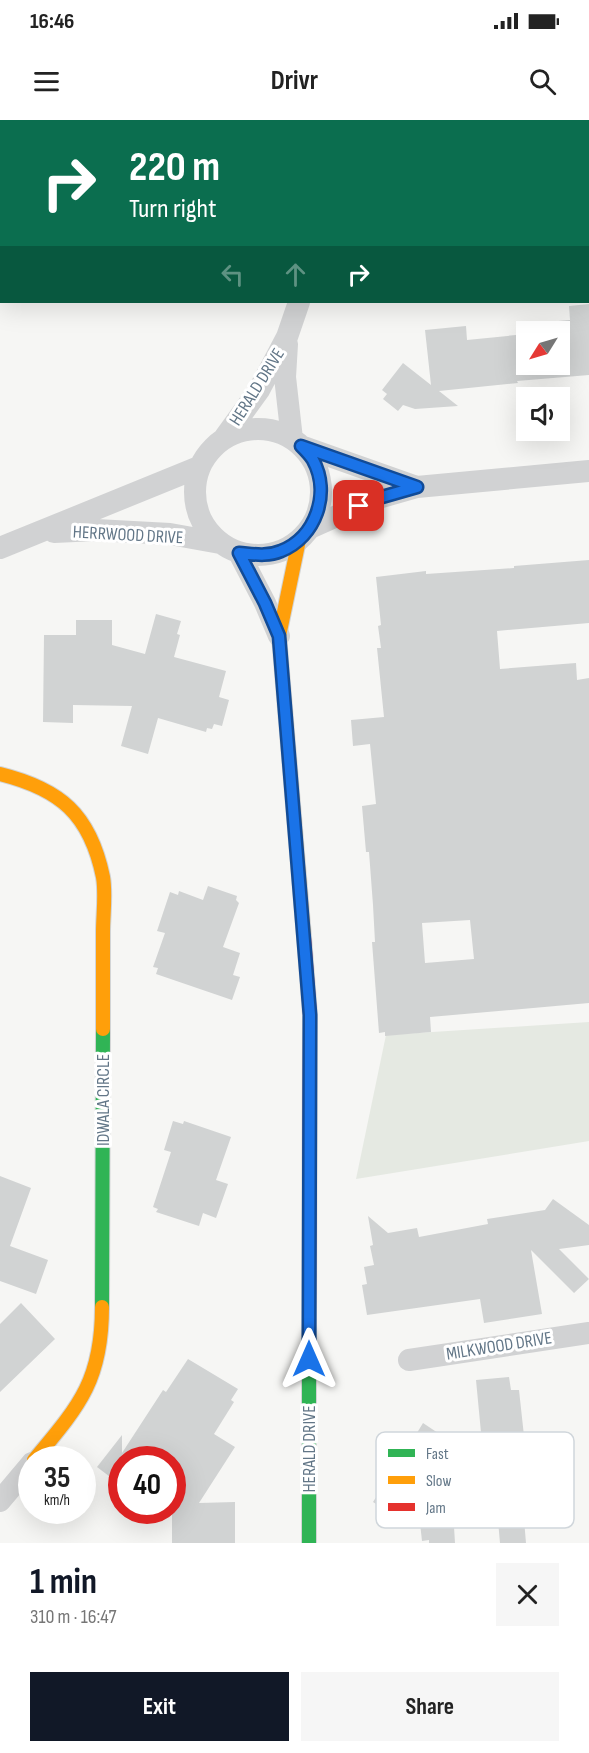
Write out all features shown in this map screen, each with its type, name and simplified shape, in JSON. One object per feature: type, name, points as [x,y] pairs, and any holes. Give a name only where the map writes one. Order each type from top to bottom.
[{"type":"street","name":"HERALD DRIVE","points":[[225,437],[259,390],[287,337],[298,303]]},
{"type":"street","name":"HERALD DRIVE","points":[[287,337],[285,377],[296,442]]},
{"type":"street","points":[[417,487],[296,442],[278,432],[261,428],[242,430],[225,437],[210,450],[199,467],[194,487],[197,508],[205,528],[230,548],[260,555],[281,551],[305,534],[375,499],[417,487],[589,471]]},
{"type":"street","points":[[296,442],[313,460],[319,476],[321,495],[318,512],[305,534]]},
{"type":"street","name":"HERRWOOD DRIVE","points":[[0,548],[199,467]]},
{"type":"street","name":"HERRWOOD DRIVE","points":[[36,533],[96,530],[170,534],[230,548]]},
{"type":"street","name":"HERALD DRIVE","points":[[279,636],[305,534]]},
{"type":"street","name":"HERALD DRIVE","points":[[230,548],[265,603],[279,636],[310,1015],[309,1543]]},
{"type":"street","name":"IDWALA CIRCLE","points":[[0,774],[19,778],[45,788],[67,803],[83,825],[96,852],[103,879],[102,1328],[97,1363],[87,1390],[45,1446]]},
{"type":"street","name":"MILKWOOD DRIVE","points":[[409,1360],[589,1333]]},
{"type":"street","name":"IDWALA CIRCLE","points":[[0,1501],[18,1479]]},
{"type":"shaded area","points":[[589,1022],[589,1141],[356,1179],[386,1035]]},
{"type":"building","points":[[589,304],[589,375],[439,391],[458,406],[415,409],[403,405],[398,411],[383,399],[387,394],[382,390],[403,363],[431,385],[425,330],[466,326],[467,340],[516,335],[516,375],[570,375],[570,321],[558,321],[570,320],[569,306]]},
{"type":"building","points":[[589,560],[589,623],[497,631],[500,669],[576,663],[577,680],[589,678],[589,1003],[430,1017],[431,1032],[385,1036],[385,1032],[379,1033],[372,942],[375,942],[373,905],[369,852],[366,852],[362,806],[376,804],[370,744],[353,746],[351,720],[384,717],[377,648],[381,648],[378,626],[381,625],[376,577],[426,571],[426,574],[514,568],[514,566]],"holes":[[[470,920],[474,959],[425,963],[422,923]]]},
{"type":"building","points":[[156,614],[181,621],[174,657],[226,671],[219,697],[229,700],[222,726],[214,724],[212,729],[207,728],[206,732],[158,718],[148,754],[121,746],[132,706],[73,705],[73,723],[43,722],[44,635],[76,635],[76,620],[112,620],[112,645],[145,654]]},
{"type":"building","points":[[208,886],[237,896],[236,900],[239,903],[223,947],[240,953],[233,975],[240,977],[232,1000],[156,974],[158,968],[153,967],[165,933],[157,931],[170,892],[178,895],[179,891],[203,900]]},
{"type":"building","points":[[173,1121],[183,1124],[184,1121],[231,1137],[216,1180],[228,1184],[216,1218],[203,1213],[199,1226],[156,1212],[158,1209],[153,1207],[171,1152],[164,1150]]},
{"type":"building","points":[[0,1176],[31,1188],[10,1246],[48,1260],[36,1294],[0,1281]]},
{"type":"building","points":[[553,1199],[589,1225],[589,1245],[559,1249],[589,1279],[574,1293],[531,1250],[542,1314],[484,1323],[480,1299],[367,1315],[362,1285],[367,1284],[364,1267],[374,1265],[368,1216],[388,1233],[417,1228],[419,1237],[488,1224],[487,1219],[545,1210]]},
{"type":"building","points":[[21,1303],[55,1339],[0,1392],[0,1324]]},
{"type":"building","points":[[188,1359],[238,1389],[231,1400],[234,1402],[214,1434],[235,1447],[199,1503],[235,1502],[235,1543],[172,1543],[172,1524],[186,1524],[186,1446],[127,1446],[163,1390],[166,1392]]},
{"type":"building","points":[[509,1377],[511,1390],[519,1390],[524,1432],[481,1432],[476,1380]]},
{"type":"building","points":[[423,1423],[436,1432],[418,1432]]},
{"type":"building","points":[[122,1435],[122,1446],[113,1446]]},
{"type":"building","points":[[108,1453],[108,1475],[97,1467]]},
{"type":"building","points":[[421,1528],[454,1528],[455,1543],[422,1541]]},
{"type":"building","points":[[499,1528],[525,1528],[526,1543],[500,1543]]},
{"type":"traffic: fast","points":[[102,1307],[103,1029]]},
{"type":"traffic: fast","points":[[309,1318],[309,1543]]},
{"type":"traffic: slow","points":[[299,540],[279,636],[304,937]]},
{"type":"traffic: slow","points":[[0,774],[21,780],[56,797],[81,821],[90,836],[104,884],[103,1029]]},
{"type":"traffic: slow","points":[[46,1446],[75,1407],[92,1374],[98,1355],[102,1307]]},
{"type":"traffic: jam","points":[[304,937],[310,1015],[309,1318]]},
{"type":"route","points":[[309,1359],[310,1015],[279,636],[239,553],[260,555],[281,551],[299,540],[310,528],[318,512],[321,495],[319,476],[313,460],[301,446],[417,487],[359,506]]}]
